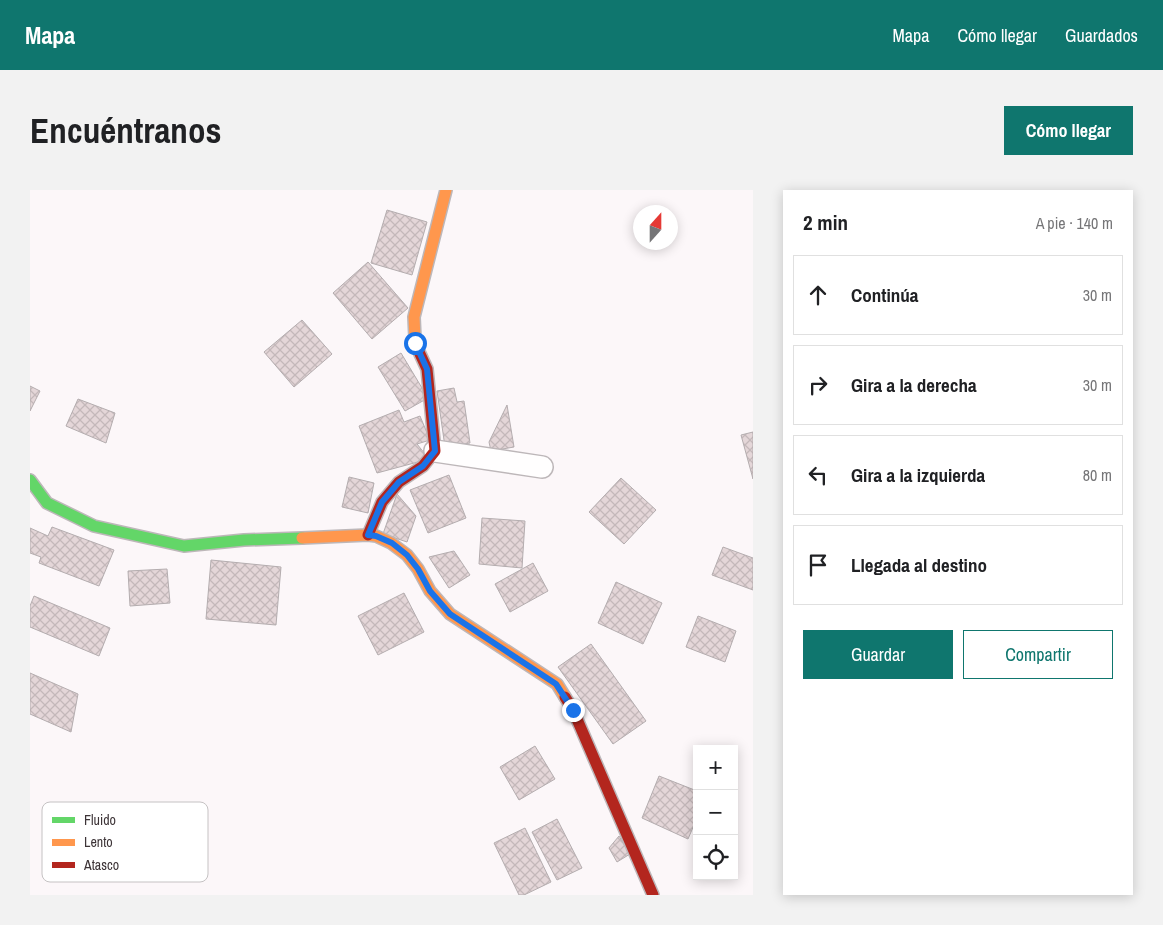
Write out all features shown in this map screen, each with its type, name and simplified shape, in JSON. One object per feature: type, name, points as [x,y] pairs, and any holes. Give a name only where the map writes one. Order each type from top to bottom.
[{"type":"street","points":[[368,535],[382,502],[399,482],[423,466],[435,451],[427,369],[415,343],[414,318],[446,190]]},
{"type":"street","points":[[435,451],[542,467]]},
{"type":"street","points":[[30,480],[47,503],[94,526],[184,546],[244,540],[368,535],[376,536],[392,543],[407,555],[418,569],[430,591],[450,614],[556,684],[573,710],[653,895]]},
{"type":"building","points":[[387,210],[427,222],[412,275],[371,263]]},
{"type":"building","points":[[368,262],[408,308],[372,339],[333,293]]},
{"type":"building","points":[[302,320],[332,354],[294,387],[264,352]]},
{"type":"building","points":[[401,353],[428,398],[405,411],[378,367]]},
{"type":"building","points":[[30,386],[40,391],[30,411]]},
{"type":"building","points":[[454,388],[457,402],[464,401],[470,443],[445,447],[437,391]]},
{"type":"building","points":[[78,399],[115,413],[106,443],[66,426]]},
{"type":"building","points":[[507,405],[514,447],[491,451],[489,442]]},
{"type":"building","points":[[399,410],[404,422],[420,416],[430,440],[417,444],[429,459],[377,473],[359,426]]},
{"type":"building","points":[[753,432],[753,479],[741,435]]},
{"type":"building","points":[[449,475],[466,518],[428,533],[410,490]]},
{"type":"building","points":[[349,477],[374,483],[368,513],[342,507]]},
{"type":"building","points":[[621,478],[656,510],[624,544],[589,512]]},
{"type":"building","points":[[397,494],[416,516],[407,542],[383,534]]},
{"type":"building","points":[[482,518],[525,521],[522,568],[479,564]]},
{"type":"building","points":[[52,527],[114,550],[99,586],[39,563],[41,557],[30,553],[30,528],[48,536]]},
{"type":"building","points":[[723,547],[753,558],[753,590],[712,575]]},
{"type":"building","points":[[454,551],[470,575],[449,588],[429,557]]},
{"type":"building","points":[[211,560],[281,567],[276,625],[206,619]]},
{"type":"building","points":[[533,563],[548,591],[510,612],[495,584]]},
{"type":"building","points":[[167,569],[170,603],[130,606],[128,571]]},
{"type":"building","points":[[616,582],[662,603],[643,644],[598,623]]},
{"type":"building","points":[[404,593],[424,632],[378,655],[358,616]]},
{"type":"building","points":[[34,596],[110,628],[99,656],[30,627],[30,606]]},
{"type":"building","points":[[698,616],[736,631],[725,662],[686,647]]},
{"type":"building","points":[[591,644],[646,721],[613,744],[558,667]]},
{"type":"building","points":[[30,673],[78,694],[71,732],[30,714]]},
{"type":"building","points":[[535,746],[555,779],[519,800],[500,767]]},
{"type":"building","points":[[659,776],[693,789],[693,827],[688,839],[642,818]]},
{"type":"building","points":[[557,819],[582,868],[557,880],[532,832]]},
{"type":"building","points":[[525,828],[551,882],[524,895],[519,895],[494,843]]},
{"type":"building","points":[[619,836],[630,854],[617,862],[609,848]]},
{"type":"traffic: fast","points":[[30,480],[47,503],[94,526],[184,546],[244,540],[302,538]]},
{"type":"traffic: slow","points":[[415,339],[414,317],[446,190]]},
{"type":"traffic: slow","points":[[302,538],[368,535],[376,536],[391,543],[407,555],[418,569],[430,591],[450,614],[557,684],[565,697]]},
{"type":"traffic: jam","points":[[368,535],[382,502],[399,482],[423,466],[435,451],[427,369],[415,339]]},
{"type":"traffic: jam","points":[[565,697],[573,710],[653,895]]},
{"type":"route","points":[[415,343],[427,369],[435,451],[423,466],[399,482],[382,502],[368,535],[376,536],[392,543],[407,555],[418,569],[430,591],[450,614],[556,684],[573,710]]}]
